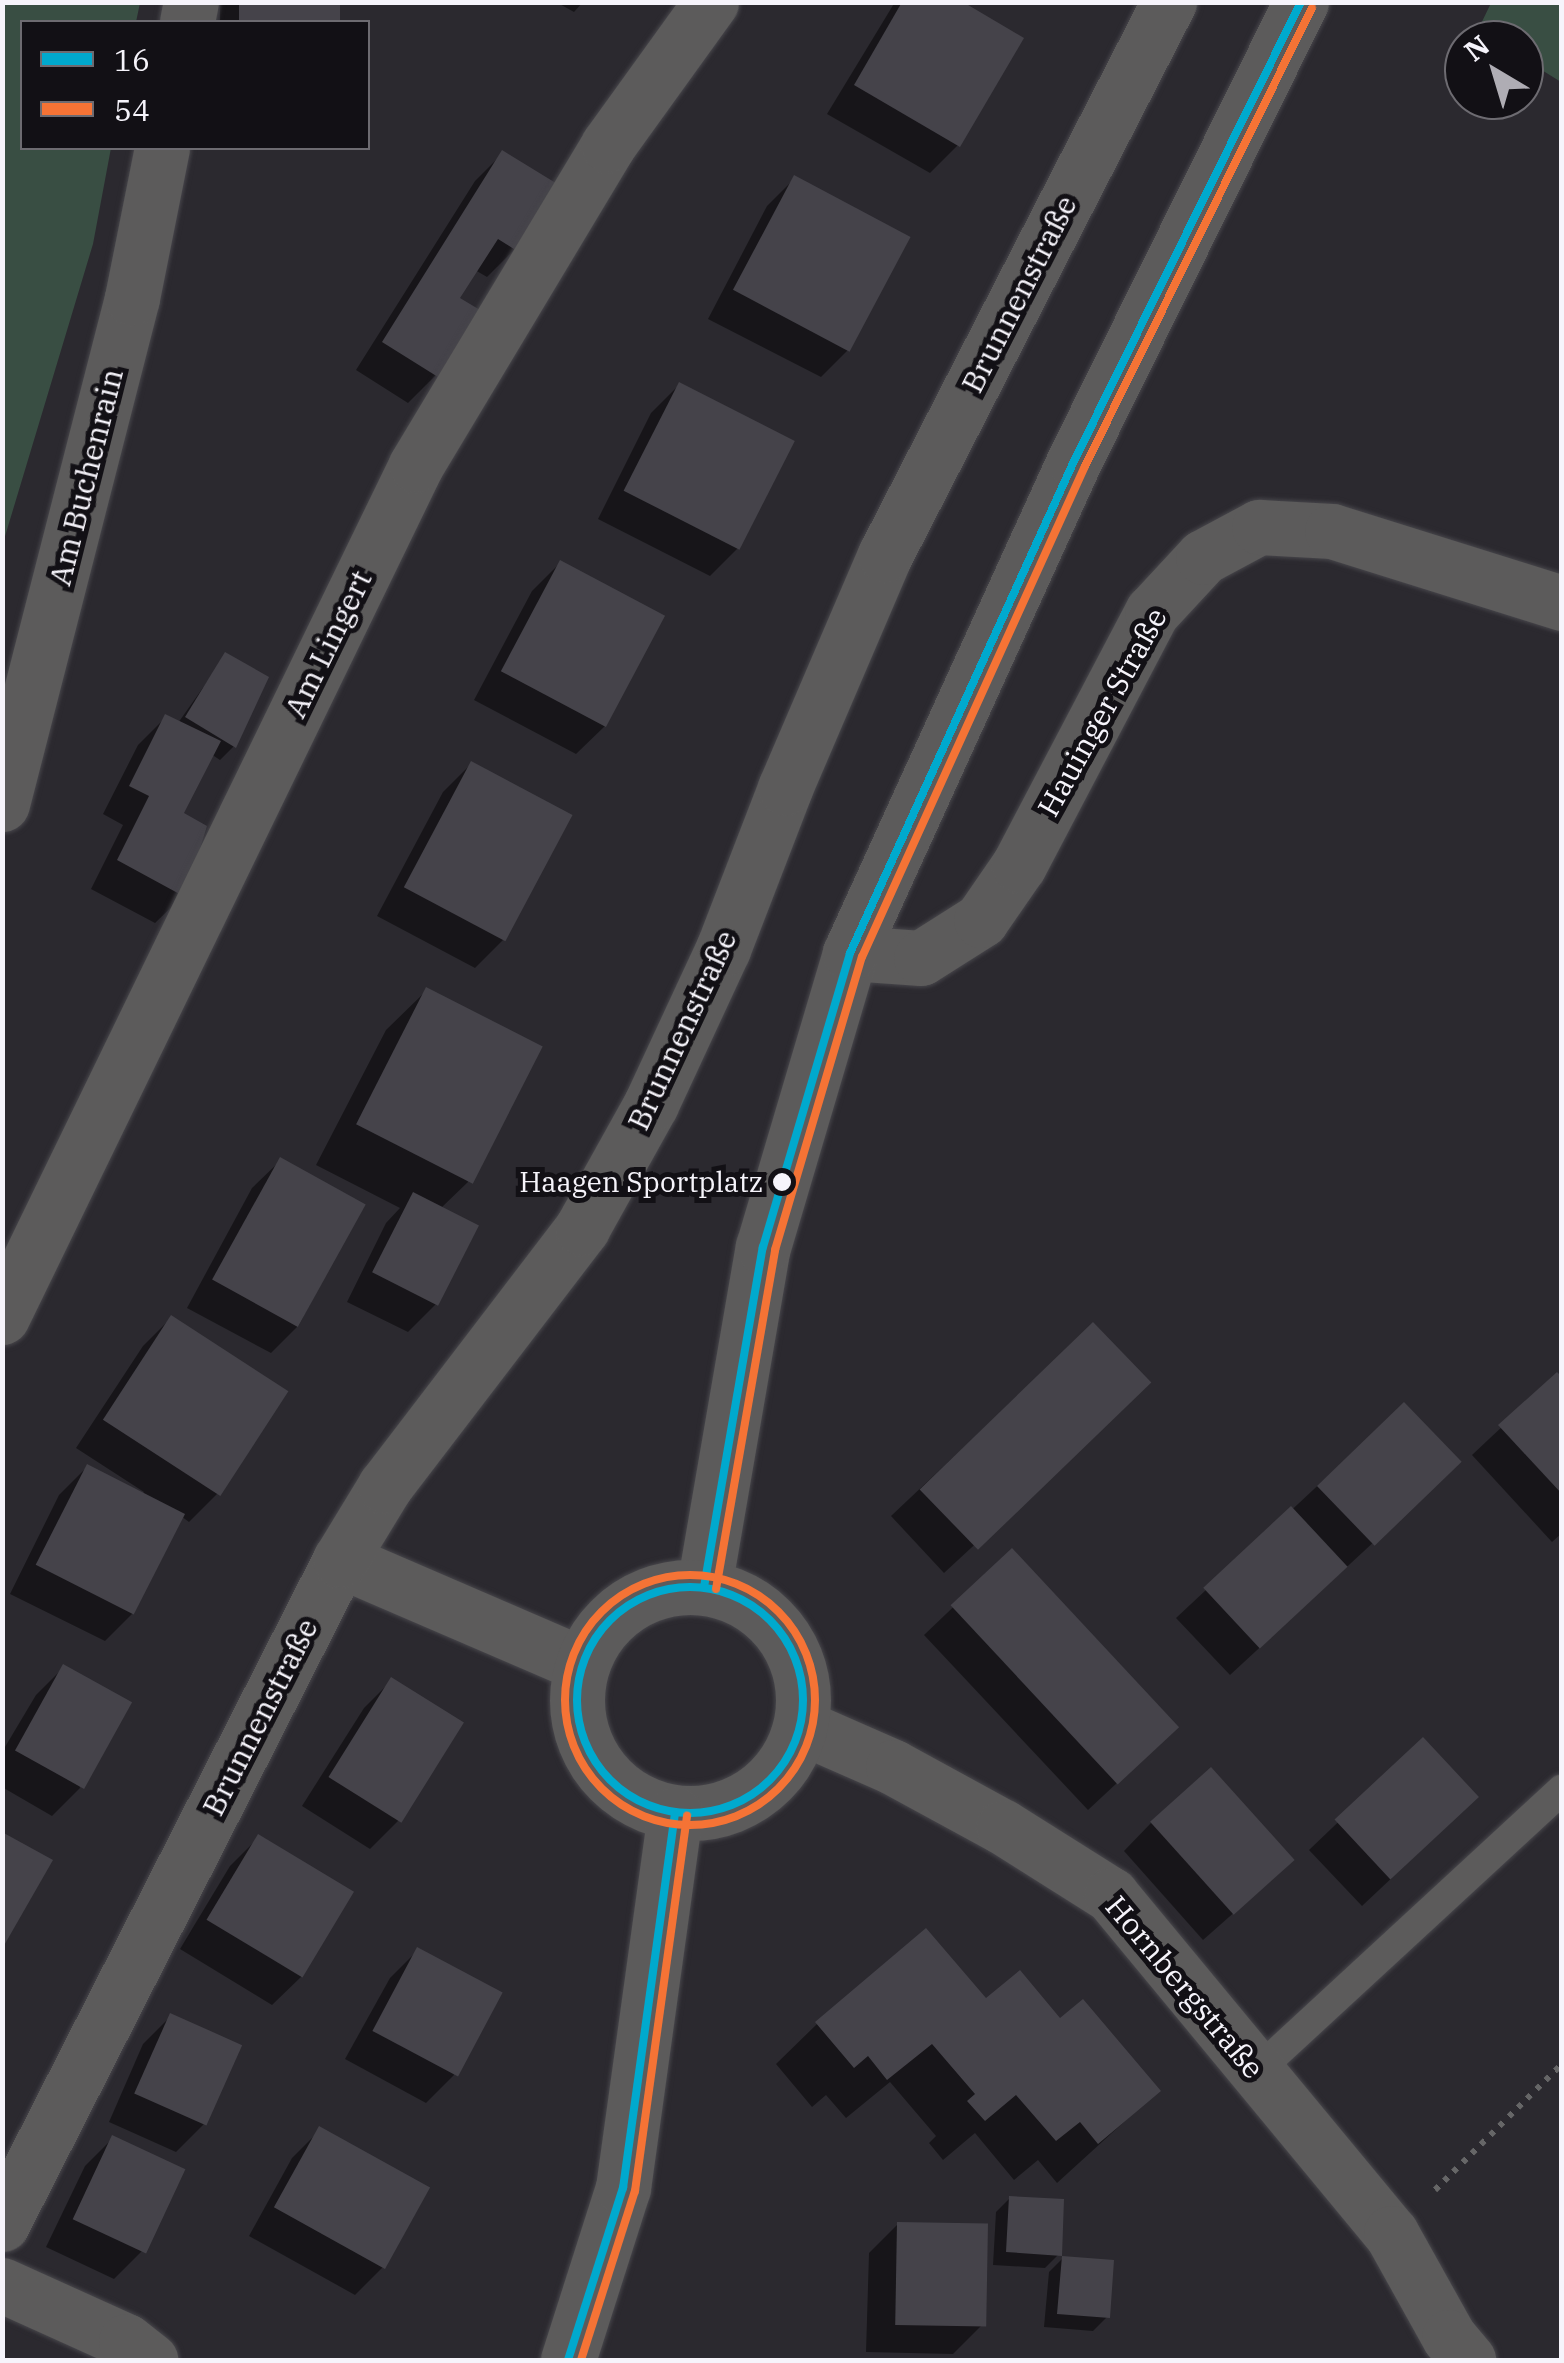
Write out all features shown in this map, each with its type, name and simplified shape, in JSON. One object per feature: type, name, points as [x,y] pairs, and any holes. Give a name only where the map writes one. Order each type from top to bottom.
[{"type":"street","name":"Am Lingert","points":[[2,1317],[416,464],[608,145],[711,2]]},
{"type":"street","name":"Brunnenstraße","points":[[2,2224],[340,1560],[396,1470],[582,1228],[652,1104],[723,948],[785,788],[886,555],[1169,2]]},
{"type":"street","points":[[704,1587],[763,1247],[850,953],[1074,461],[1301,2]]},
{"type":"street","name":"Am Buchenrain","points":[[2,804],[132,298],[162,150]]},
{"type":"street","name":"Hauinger Straße","points":[[850,953],[921,958],[981,920],[1020,865],[1152,612],[1203,558],[1258,527],[1332,531],[1562,602]]},
{"type":"street","points":[[340,1560],[582,1664]]},
{"type":"street","points":[[704,1587],[750,1602],[784,1635],[803,1679],[802,1727],[776,1776],[730,1807],[675,1814],[628,1796],[592,1761],[576,1714],[582,1664],[609,1620],[653,1592],[704,1587]]},
{"type":"street","name":"Hornbergstraße","points":[[802,1727],[893,1768],[1003,1827],[1110,1895],[1391,2233],[1449,2353]]},
{"type":"street","points":[[568,2360],[623,2188],[675,1814]]},
{"type":"street","points":[[2,2285],[126,2342],[150,2360]]},
{"type":"lane","points":[[1256,2071],[1562,1790]]},
{"type":"path","points":[[1391,2233],[1562,2064]]},
{"type":"green space","points":[[3,2],[140,3],[136,20],[20,20],[20,150],[111,150],[93,244],[3,543]]},
{"type":"green space","points":[[1491,3],[1561,3],[1561,82],[1544,71],[1544,20],[1483,20]]},
{"type":"building","points":[[239,2],[340,2],[340,20],[239,20]]},
{"type":"building","points":[[902,2],[963,2],[1024,38],[960,147],[854,85]]},
{"type":"building","points":[[502,150],[559,185],[517,251],[498,239],[460,298],[480,310],[438,377],[382,342]]},
{"type":"building","points":[[794,175],[911,237],[850,352],[733,290]]},
{"type":"building","points":[[679,382],[795,441],[739,550],[624,491]]},
{"type":"building","points":[[560,560],[665,616],[606,727],[501,671]]},
{"type":"building","points":[[225,652],[269,677],[236,748],[185,717]]},
{"type":"building","points":[[165,714],[221,741],[184,813],[207,826],[185,897],[117,860],[149,796],[129,786]]},
{"type":"building","points":[[471,761],[573,815],[505,941],[404,887]]},
{"type":"building","points":[[426,987],[543,1046],[473,1184],[356,1124]]},
{"type":"building","points":[[280,1157],[366,1205],[298,1327],[212,1279]]},
{"type":"building","points":[[413,1192],[479,1226],[438,1306],[372,1272]]},
{"type":"building","points":[[171,1315],[288,1391],[220,1496],[103,1420]]},
{"type":"building","points":[[1093,1322],[1151,1382],[978,1550],[920,1489]]},
{"type":"building","points":[[1557,1372],[1562,1377],[1562,1494],[1498,1425]]},
{"type":"building","points":[[1404,1402],[1462,1462],[1375,1546],[1317,1486]]},
{"type":"building","points":[[87,1464],[185,1514],[134,1615],[36,1565]]},
{"type":"building","points":[[1291,1506],[1348,1567],[1260,1649],[1203,1588]]},
{"type":"building","points":[[1012,1548],[1179,1727],[1118,1784],[951,1605]]},
{"type":"building","points":[[63,1664],[132,1702],[84,1789],[15,1751]]},
{"type":"building","points":[[391,1677],[464,1723],[401,1823],[328,1777]]},
{"type":"building","points":[[1423,1737],[1479,1797],[1390,1879],[1335,1820]]},
{"type":"building","points":[[1211,1767],[1295,1860],[1234,1915],[1150,1822]]},
{"type":"building","points":[[2,1832],[53,1860],[2,1949]]},
{"type":"building","points":[[258,1834],[354,1892],[302,1977],[206,1920]]},
{"type":"building","points":[[926,1928],[986,1998],[1020,1970],[1060,2018],[1083,1999],[1161,2091],[1098,2144],[1080,2122],[1056,2141],[1016,2095],[985,2121],[967,2101],[975,2094],[932,2044],[887,2080],[868,2056],[854,2068],[815,2022]]},
{"type":"building","points":[[417,1947],[503,1993],[458,2076],[372,2031]]},
{"type":"building","points":[[170,2013],[242,2045],[206,2126],[134,2093]]},
{"type":"building","points":[[319,2126],[430,2188],[385,2269],[274,2207]]},
{"type":"building","points":[[112,2135],[185,2169],[146,2254],[73,2219]]},
{"type":"building","points":[[1009,2196],[1064,2199],[1062,2256],[1006,2252]]},
{"type":"building","points":[[897,2222],[988,2224],[986,2327],[895,2325]]},
{"type":"building","points":[[1062,2256],[1114,2260],[1110,2318],[1057,2314]]},
{"type":"transit line","name":"16","points":[[704,1587],[763,1247],[850,953],[1074,461],[1301,2]]},
{"type":"transit line","name":"54","points":[[716,1589],[775,1250],[862,957],[1085,466],[1312,8]]},
{"type":"transit line","name":"54","points":[[690,1575],[738,1584],[778,1612],[806,1652],[815,1700],[806,1748],[778,1788],[738,1816],[690,1825],[642,1816],[602,1788],[574,1748],[565,1700],[574,1652],[602,1612],[642,1584],[690,1575]]},
{"type":"transit line","name":"16","points":[[690,1587],[733,1596],[770,1620],[794,1657],[803,1700],[794,1743],[770,1780],[733,1804],[690,1813],[647,1804],[610,1780],[586,1743],[577,1700],[586,1657],[610,1620],[647,1596],[690,1587]]},
{"type":"transit line","name":"16","points":[[568,2360],[623,2188],[675,1814]]},
{"type":"transit line","name":"54","points":[[581,2360],[635,2191],[687,1816]]},
{"type":"place","name":"Haagen Sportplatz","points":[[782,1182]]}]
